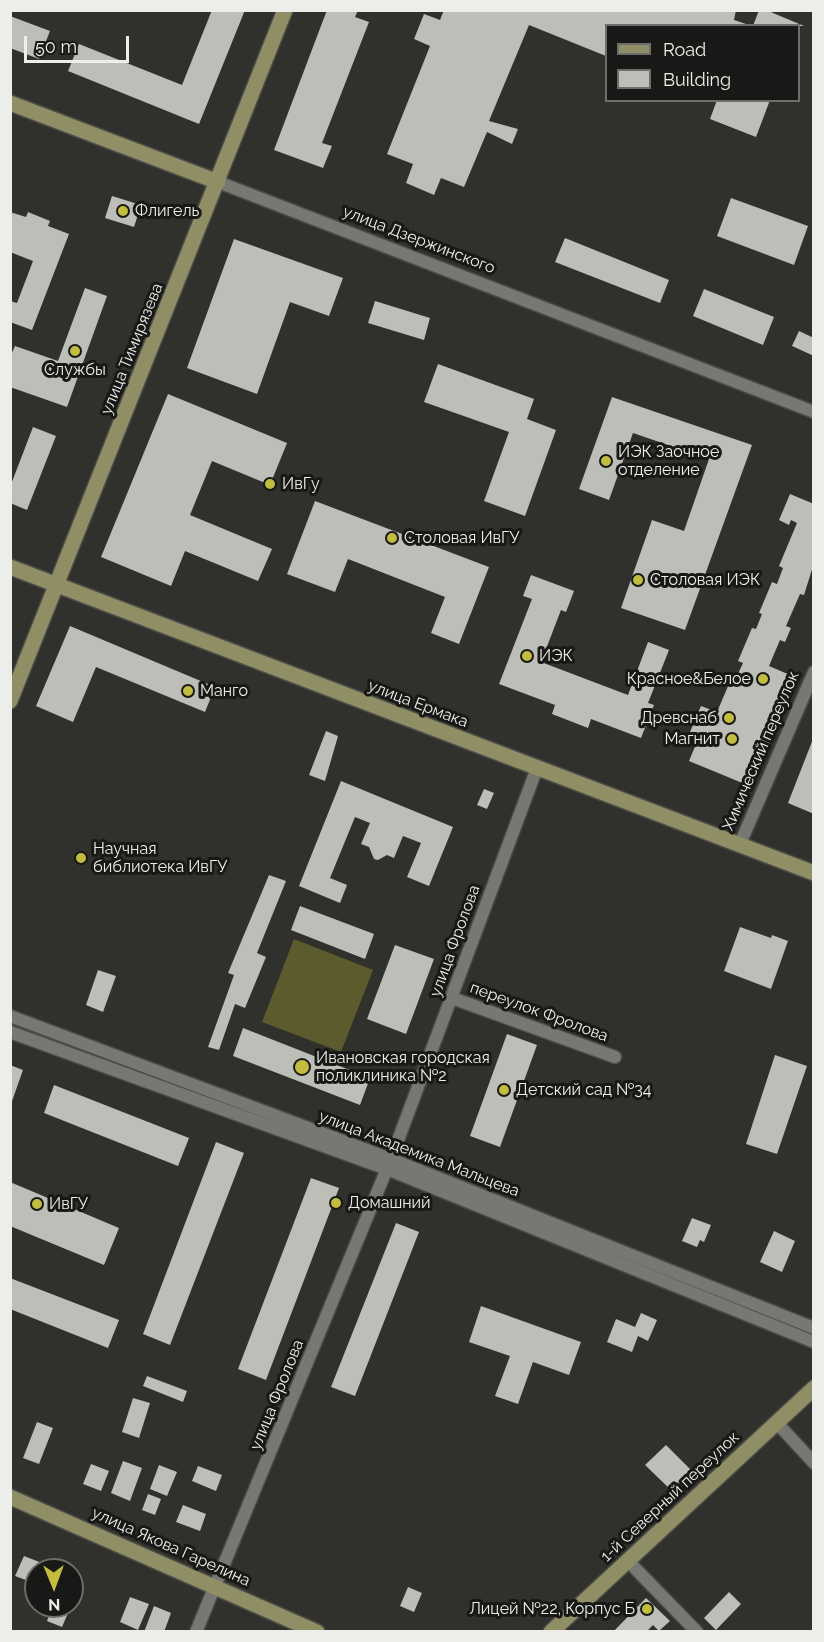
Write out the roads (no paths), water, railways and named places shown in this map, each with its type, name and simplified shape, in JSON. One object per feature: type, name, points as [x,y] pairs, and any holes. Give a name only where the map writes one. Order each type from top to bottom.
[{"type":"main road","name":"улица Тимирязева","points":[[10,700],[58,585],[285,10]]},
{"type":"main road","name":"улица Дзержинского","points":[[10,103],[218,182]]},
{"type":"main road","name":"улица Ермака","points":[[10,567],[813,873]]},
{"type":"main road","name":"1-й Северный переулок","points":[[551,1632],[813,1388]]},
{"type":"main road","name":"улица Якова Гарелина","points":[[10,1497],[217,1586],[317,1632]]},
{"type":"street","name":"улица Дзержинского","points":[[218,182],[813,412]]},
{"type":"street","name":"Химический переулок","points":[[740,844],[813,672]]},
{"type":"street","name":"улица Фролова","points":[[196,1632],[217,1586],[389,1164],[537,768]]},
{"type":"street","name":"переулок Фролова","points":[[452,998],[615,1057]]},
{"type":"street","name":"улица Академика Мальцева","points":[[10,1016],[182,1080],[389,1164],[813,1328]]},
{"type":"street","points":[[10,1032],[177,1093],[389,1164],[813,1342]]},
{"type":"street","points":[[177,1093],[182,1080]]},
{"type":"street","points":[[777,1423],[813,1463]]},
{"type":"street","points":[[628,1561],[697,1632]]},
{"type":"place","name":"Флигель","points":[[123,211]]},
{"type":"place","name":"Службы","points":[[75,351]]},
{"type":"place","name":"ИЭК Заочное отделение","points":[[606,461]]},
{"type":"place","name":"ИвГу","points":[[270,484]]},
{"type":"place","name":"Столовая ИвГУ","points":[[392,538]]},
{"type":"place","name":"Столовая ИЭК","points":[[638,580]]},
{"type":"place","name":"ИЭК","points":[[527,656]]},
{"type":"place","name":"Красное&Белое","points":[[763,679]]},
{"type":"place","name":"Манго","points":[[188,691]]},
{"type":"place","name":"Древснаб","points":[[729,718]]},
{"type":"place","name":"Магнит","points":[[732,739]]},
{"type":"place","name":"Научная библиотека ИвГУ","points":[[81,858]]},
{"type":"place","name":"Ивановская городская поликлиника №2","points":[[302,1067]]},
{"type":"place","name":"Детский сад №34","points":[[504,1090]]},
{"type":"place","name":"Домашний","points":[[336,1203]]},
{"type":"place","name":"ИвГУ","points":[[37,1204]]},
{"type":"place","name":"Лицей №22, Корпус Б","points":[[647,1609]]}]
